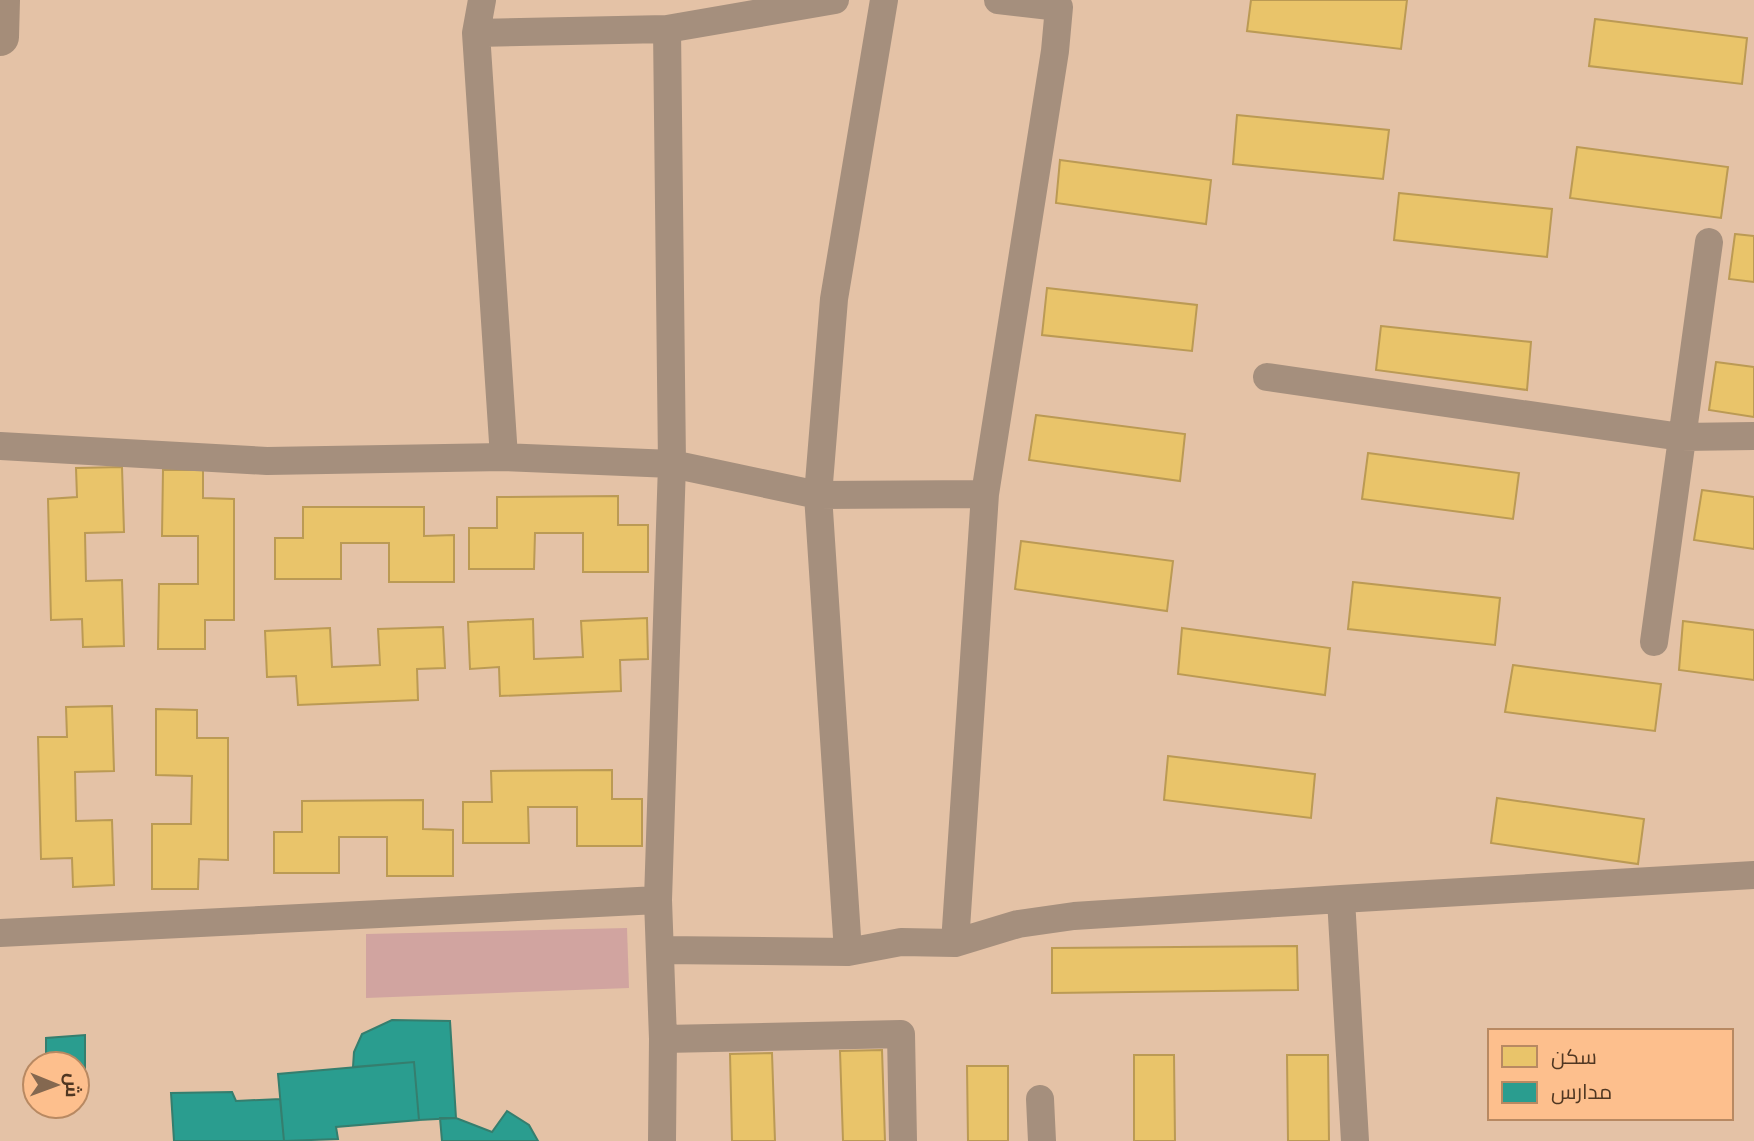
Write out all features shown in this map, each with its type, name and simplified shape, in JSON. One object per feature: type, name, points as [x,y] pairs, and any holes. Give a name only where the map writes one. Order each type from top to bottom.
[{"type":"street","points":[[482,0],[477,33],[504,457]]},
{"type":"street","points":[[477,33],[667,29],[835,0]]},
{"type":"street","points":[[848,952],[818,495],[834,299],[884,0]]},
{"type":"street","points":[[955,943],[985,494],[1055,51],[1059,7],[998,0]]},
{"type":"street","points":[[0,2],[0,37]]},
{"type":"street","points":[[662,1141],[663,1039],[658,900],[673,464],[667,29]]},
{"type":"street","points":[[1654,642],[1709,242]]},
{"type":"street","points":[[1267,377],[1681,436],[1754,436]]},
{"type":"street","points":[[0,446],[267,461],[504,457],[673,464],[818,495],[985,494]]},
{"type":"street","points":[[660,950],[848,952],[901,942],[955,943],[1018,924],[1074,916],[1754,875]]},
{"type":"street","points":[[1341,899],[1355,1141]]},
{"type":"street","points":[[0,933],[658,900]]},
{"type":"street","points":[[663,1039],[901,1034],[903,1141]]},
{"type":"street","points":[[1040,1099],[1042,1141]]},
{"type":"shaded area","points":[[627,928],[629,988],[366,998],[366,934]]},
{"type":"building: سكن","points":[[1251,0],[1407,0],[1401,49],[1247,31]]},
{"type":"building: سكن","points":[[1595,19],[1747,38],[1742,84],[1589,66]]},
{"type":"building: سكن","points":[[1237,115],[1389,130],[1383,179],[1233,164]]},
{"type":"building: سكن","points":[[1577,147],[1728,167],[1721,218],[1570,198]]},
{"type":"building: سكن","points":[[1060,160],[1211,180],[1206,224],[1056,203]]},
{"type":"building: سكن","points":[[1399,193],[1552,209],[1547,257],[1394,240]]},
{"type":"building: سكن","points":[[1735,234],[1754,236],[1754,282],[1729,279]]},
{"type":"building: سكن","points":[[1047,288],[1197,305],[1192,351],[1042,335]]},
{"type":"building: سكن","points":[[1381,326],[1531,342],[1527,390],[1376,370]]},
{"type":"building: سكن","points":[[1716,362],[1754,367],[1754,417],[1709,410]]},
{"type":"building: سكن","points":[[1036,415],[1185,434],[1180,481],[1029,460]]},
{"type":"building: سكن","points":[[1368,453],[1519,473],[1513,519],[1362,499]]},
{"type":"building: سكن","points":[[122,467],[124,532],[85,533],[86,581],[122,580],[124,646],[83,647],[82,619],[51,620],[48,499],[77,497],[76,468]]},
{"type":"building: سكن","points":[[163,470],[203,470],[203,498],[234,499],[234,620],[205,620],[205,649],[158,649],[159,584],[198,584],[198,536],[162,536]]},
{"type":"building: سكن","points":[[1702,490],[1754,497],[1754,549],[1694,540]]},
{"type":"building: سكن","points":[[618,496],[618,525],[648,525],[648,572],[583,572],[583,533],[535,533],[534,569],[469,569],[469,528],[497,528],[497,497]]},
{"type":"building: سكن","points":[[303,507],[424,507],[424,536],[454,535],[454,582],[389,582],[389,543],[341,543],[341,579],[275,579],[275,538],[303,538]]},
{"type":"building: سكن","points":[[1021,541],[1173,561],[1167,611],[1015,589]]},
{"type":"building: سكن","points":[[1353,582],[1500,598],[1495,645],[1348,629]]},
{"type":"building: سكن","points":[[647,618],[648,659],[620,660],[621,691],[500,696],[499,667],[470,669],[468,622],[533,619],[534,659],[583,657],[581,621]]},
{"type":"building: سكن","points":[[1683,621],[1754,630],[1754,680],[1679,670]]},
{"type":"building: سكن","points":[[443,627],[445,668],[417,669],[418,700],[298,705],[296,676],[267,677],[265,631],[330,628],[332,667],[380,665],[378,629]]},
{"type":"building: سكن","points":[[1182,628],[1330,648],[1325,695],[1178,674]]},
{"type":"building: سكن","points":[[1513,665],[1661,684],[1655,731],[1505,712]]},
{"type":"building: سكن","points":[[112,706],[114,771],[75,772],[76,821],[112,820],[114,885],[73,887],[72,858],[41,859],[38,737],[67,737],[66,707]]},
{"type":"building: سكن","points":[[156,709],[197,710],[197,738],[228,738],[228,860],[199,859],[198,889],[152,889],[152,824],[191,824],[192,776],[156,775]]},
{"type":"building: سكن","points":[[1168,756],[1315,774],[1311,818],[1164,800]]},
{"type":"building: سكن","points":[[612,770],[612,799],[642,799],[642,846],[577,846],[577,807],[528,807],[529,843],[463,843],[463,802],[492,802],[491,771]]},
{"type":"building: سكن","points":[[1497,798],[1644,819],[1638,864],[1491,843]]},
{"type":"building: سكن","points":[[423,800],[423,829],[453,830],[453,876],[387,876],[387,837],[339,837],[339,873],[274,873],[274,832],[302,832],[302,801]]},
{"type":"building: سكن","points":[[1297,946],[1298,990],[1052,993],[1052,948]]},
{"type":"building: سكن","points":[[882,1050],[885,1141],[843,1141],[840,1051]]},
{"type":"building: سكن","points":[[772,1053],[775,1141],[732,1141],[730,1054]]},
{"type":"building: سكن","points":[[1134,1055],[1174,1055],[1175,1141],[1134,1141]]},
{"type":"building: سكن","points":[[1287,1055],[1328,1055],[1329,1141],[1288,1141]]},
{"type":"building: سكن","points":[[967,1066],[1008,1066],[1008,1141],[968,1141]]},
{"type":"building: مدارس","points":[[392,1020],[450,1021],[456,1118],[419,1120],[414,1062],[353,1067],[354,1052],[362,1034]]},
{"type":"building: مدارس","points":[[85,1035],[85,1050],[46,1050],[46,1038]]},
{"type":"building: مدارس","points":[[414,1062],[419,1120],[336,1127],[338,1139],[284,1141],[278,1074]]},
{"type":"building: مدارس","points":[[232,1092],[236,1101],[280,1099],[284,1141],[174,1141],[171,1093]]},
{"type":"building: مدارس","points":[[507,1111],[529,1125],[538,1141],[442,1141],[440,1118],[456,1118],[492,1132]]}]
